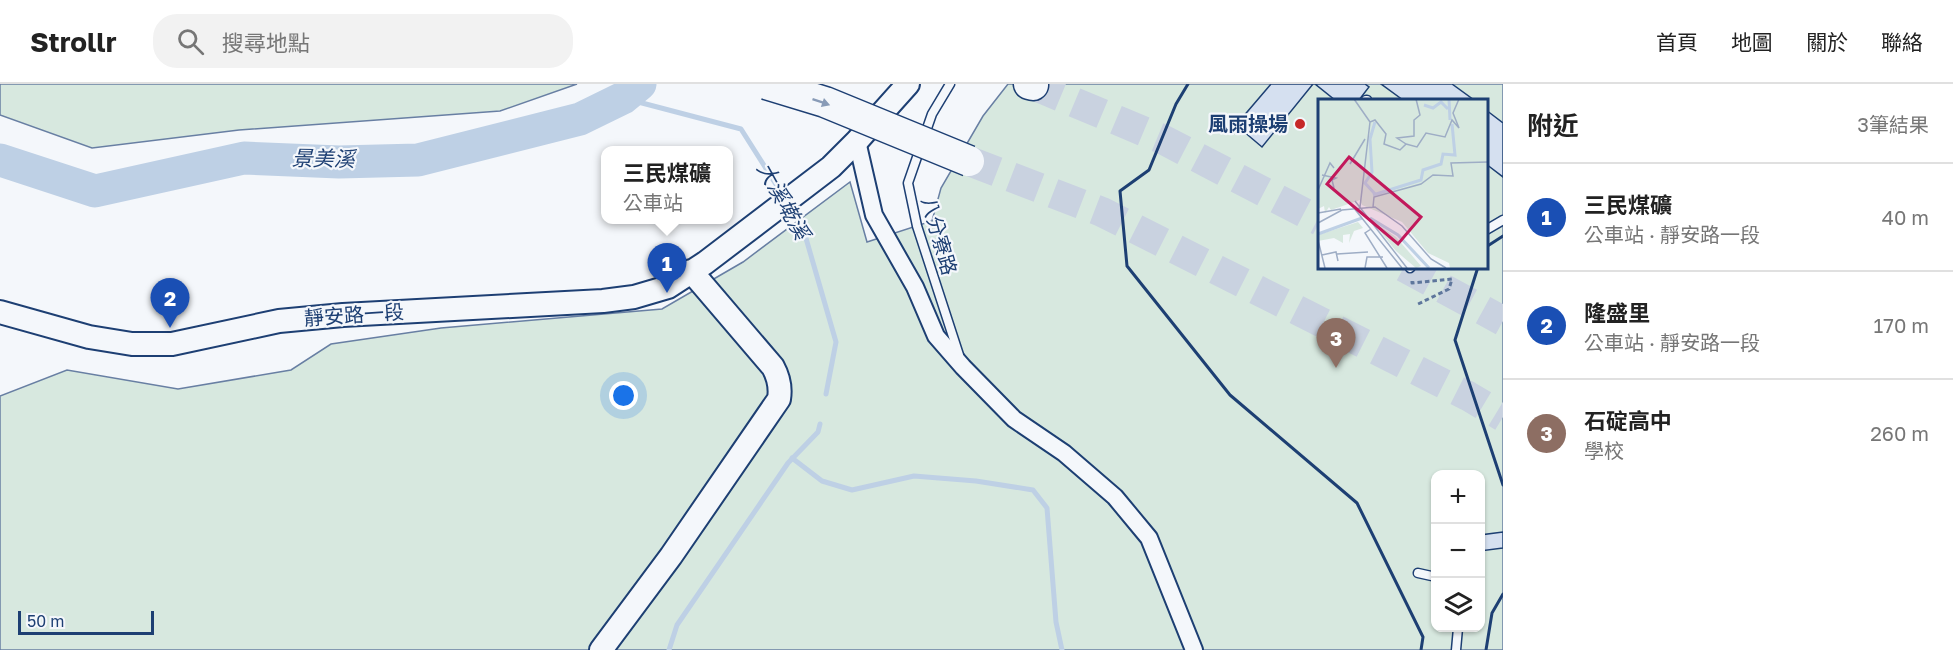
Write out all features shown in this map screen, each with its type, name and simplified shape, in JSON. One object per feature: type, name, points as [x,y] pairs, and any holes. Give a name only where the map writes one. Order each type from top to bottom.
[{"type":"highway","points":[[766,84],[825,102],[969,160]]},
{"type":"main road","points":[[857,141],[908,84]]},
{"type":"main road","name":"靜安路一段","points":[[0,312],[89,337],[132,344],[172,344],[279,321],[343,315],[603,301],[634,297],[668,287],[698,267],[831,167],[857,141]]},
{"type":"main road","points":[[601,650],[671,556],[779,399],[778,376],[773,367],[698,267]]},
{"type":"street","points":[[857,141],[874,215],[915,287],[936,336],[1014,419],[1064,453],[1115,496],[1149,538],[1194,650]]},
{"type":"lane","name":"八分寮路","points":[[950,84],[932,114],[908,183],[917,226],[963,367]]},
{"type":"lane","points":[[1488,229],[1503,220]]},
{"type":"lane","points":[[1418,573],[1431,576]]},
{"type":"lane","points":[[1456,650],[1458,632]]},
{"type":"path","points":[[1410,268],[1412,283],[1452,279],[1449,289],[1416,305]]},
{"type":"shaded area","points":[[0,84],[577,84],[500,111],[239,130],[92,148],[0,115]]},
{"type":"shaded area","points":[[1008,84],[1503,84],[1503,650],[0,650],[0,396],[67,370],[178,389],[291,370],[331,344],[441,328],[662,309],[743,262],[850,182],[867,242],[932,221],[941,188],[983,116]]},
{"type":"building","points":[[1271,84],[1313,84],[1262,147],[1236,125]]},
{"type":"building","points":[[1315,84],[1365,84],[1369,87],[1360,99],[1334,99]]},
{"type":"building","points":[[1381,84],[1452,84],[1473,99],[1402,99]]},
{"type":"building","points":[[1488,112],[1503,123],[1503,177],[1488,166]]},
{"type":"building","points":[[1503,532],[1503,548],[1485,550],[1485,534]]},
{"type":"waterway","name":"景美溪","points":[[0,160],[95,191],[244,158],[339,162],[418,160],[580,119],[623,98],[640,84]]},
{"type":"waterway","name":"大溪墘溪","points":[[623,98],[741,129],[784,197]]},
{"type":"waterway","name":"大溪墘溪","points":[[789,205],[803,228],[836,342],[826,394]]},
{"type":"waterway","name":"大溪墘溪","points":[[669,650],[677,625],[788,463],[818,432],[820,424]]},
{"type":"waterway","points":[[792,458],[822,481],[852,490],[914,476],[976,481],[1033,490],[1047,508],[1056,622],[1062,650]]},
{"type":"tunnel","points":[[1033,85],[1162,139],[1318,220]]},
{"type":"tunnel","points":[[969,161],[1102,212],[1468,396],[1503,417]]},
{"type":"tunnel","points":[[1406,268],[1503,321]]},
{"type":"wall","points":[[1188,84],[1176,104],[1149,170],[1120,191],[1127,266],[1230,395],[1357,503],[1423,637],[1421,650]]},
{"type":"wall","points":[[1488,246],[1503,236]]},
{"type":"wall","points":[[1478,268],[1455,340],[1503,485]]},
{"type":"wall","points":[[1486,650],[1492,613],[1503,594]]},
{"type":"place","name":"風雨操場","points":[[1300,124]]},
{"type":"place","name":"三民煤礦","points":[[667,293]]},
{"type":"place","name":"隆盛里","points":[[170,328]]},
{"type":"place","name":"石碇高中","points":[[1336,368]]}]
